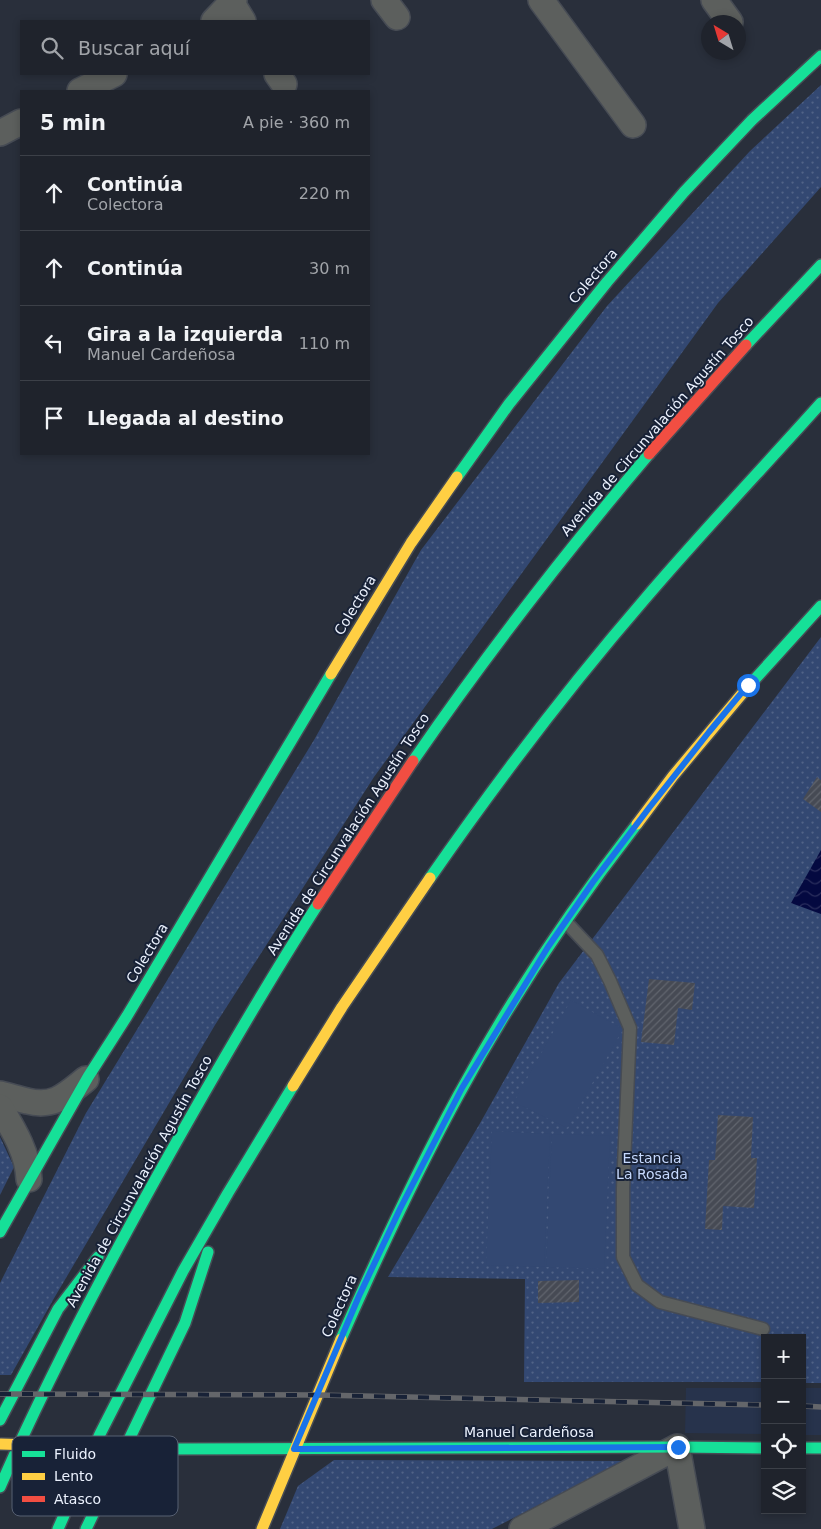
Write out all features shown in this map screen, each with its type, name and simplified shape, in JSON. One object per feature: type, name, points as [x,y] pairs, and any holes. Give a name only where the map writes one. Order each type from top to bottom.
[{"type":"main road","name":"Colectora","points":[[0,1232],[88,1077],[127,1016],[367,613],[411,542],[470,457],[509,404],[607,282],[684,192],[752,120],[821,56]]},
{"type":"main road","points":[[779,308],[821,255]]},
{"type":"main road","name":"Avenida de Circunvalación Agustín Tosco","points":[[24,1436],[100,1280],[214,1073],[284,957],[357,844],[452,706],[501,639],[608,503],[658,443],[821,264]]},
{"type":"main road","points":[[99,1436],[183,1271],[228,1193],[342,1007],[460,835],[536,733],[644,600],[821,403]]},
{"type":"main road","name":"Colectora","points":[[294,1449],[359,1296],[400,1209],[462,1088],[548,947],[604,868],[709,732],[748,685],[821,606]]},
{"type":"main road","points":[[0,1420],[58,1309],[149,1190]]},
{"type":"main road","points":[[130,1436],[185,1323],[228,1193]]},
{"type":"main road","name":"Manuel Cardeñosa","points":[[178,1449],[761,1448]]},
{"type":"main road","points":[[806,1448],[821,1448]]},
{"type":"main road","points":[[262,1529],[294,1449]]},
{"type":"main road","name":"Avenida de Circunvalación Agustín Tosco","points":[[0,1487],[12,1461]]},
{"type":"main road","points":[[58,1529],[64,1516]]},
{"type":"main road","points":[[86,1529],[92,1516]]},
{"type":"street","points":[[541,0],[633,126]]},
{"type":"street","points":[[714,0],[725,15]]},
{"type":"street","points":[[215,20],[235,6]]},
{"type":"street","points":[[82,90],[112,75]]},
{"type":"street","points":[[0,133],[20,123]]},
{"type":"street","points":[[0,1094],[28,1101],[47,1103],[56,1101],[66,1095],[88,1077]]},
{"type":"street","points":[[0,1107],[25,1155],[29,1167],[29,1179]]},
{"type":"street","points":[[522,1529],[678,1447],[692,1529]]},
{"type":"lane","points":[[566,922],[597,955],[610,980],[630,1028],[623,1188],[623,1257],[637,1285],[660,1302],[763,1329]]},
{"type":"shaded area","points":[[686,1388],[761,1388],[761,1434],[685,1433]]},
{"type":"shaded area","points":[[806,1388],[821,1388],[821,1435],[806,1435]]},
{"type":"green space","points":[[821,85],[821,187],[718,303],[374,777],[215,1025],[11,1375],[0,1375],[0,1283],[86,1113],[314,740],[421,550],[607,306],[750,151]]},
{"type":"green space","name":"Estancia La Rosada","points":[[821,637],[821,1383],[806,1383],[806,1334],[761,1334],[761,1382],[524,1382],[525,1279],[388,1277],[479,1125],[559,983]]},
{"type":"green space","points":[[571,1000],[623,1029],[567,1128],[514,1102]]},
{"type":"green space","points":[[492,1131],[550,1134],[544,1267],[486,1265]]},
{"type":"green space","points":[[552,1134],[610,1136],[604,1269],[546,1267]]},
{"type":"green space","points":[[0,1137],[14,1167],[0,1195]]},
{"type":"green space","points":[[334,1460],[624,1461],[492,1529],[280,1529],[298,1486]]},
{"type":"water","points":[[821,850],[821,914],[791,903]]},
{"type":"building","points":[[817,777],[821,780],[821,812],[803,799]]},
{"type":"building","points":[[649,979],[695,983],[692,1010],[678,1008],[674,1045],[641,1042]]},
{"type":"building","points":[[718,1115],[753,1117],[751,1158],[757,1158],[754,1208],[723,1206],[722,1230],[705,1229],[709,1160],[715,1160]]},
{"type":"building","points":[[579,1280],[579,1302],[538,1303],[538,1281]]},
{"type":"railway","points":[[0,1394],[318,1395],[761,1405]]},
{"type":"railway","points":[[806,1406],[821,1407]]},
{"type":"traffic: fast","points":[[457,477],[509,404],[607,282],[684,192],[752,120],[821,56]]},
{"type":"traffic: fast","points":[[746,345],[821,265]]},
{"type":"traffic: fast","points":[[430,878],[507,771],[588,667],[687,550],[821,403]]},
{"type":"traffic: fast","points":[[413,761],[527,604],[649,454]]},
{"type":"traffic: fast","points":[[746,689],[821,606]]},
{"type":"traffic: fast","points":[[0,1232],[88,1077],[127,1016],[331,674]]},
{"type":"traffic: fast","points":[[341,1339],[442,1126],[498,1026],[588,889],[637,824]]},
{"type":"traffic: fast","points":[[24,1436],[54,1370],[134,1218],[234,1041],[318,904]]},
{"type":"traffic: fast","points":[[99,1436],[183,1271],[293,1086]]},
{"type":"traffic: fast","points":[[131,1436],[185,1323],[208,1252]]},
{"type":"traffic: fast","points":[[0,1420],[58,1309],[98,1257]]},
{"type":"traffic: fast","points":[[178,1449],[761,1448]]},
{"type":"traffic: fast","points":[[806,1448],[821,1448]]},
{"type":"traffic: fast","points":[[0,1487],[12,1461]]},
{"type":"traffic: fast","points":[[58,1529],[64,1516]]},
{"type":"traffic: fast","points":[[86,1529],[92,1516]]},
{"type":"traffic: slow","points":[[331,674],[411,543],[457,477]]},
{"type":"traffic: slow","points":[[637,824],[673,776],[746,689]]},
{"type":"traffic: slow","points":[[293,1086],[342,1007],[430,878]]},
{"type":"traffic: slow","points":[[262,1529],[341,1339]]},
{"type":"traffic: slow","points":[[0,1444],[12,1444]]},
{"type":"traffic: jam","points":[[649,454],[746,345]]},
{"type":"traffic: jam","points":[[318,904],[413,761]]},
{"type":"route","points":[[678,1447],[294,1449],[359,1296],[400,1209],[462,1088],[548,947],[593,882],[649,808],[748,685]]}]
